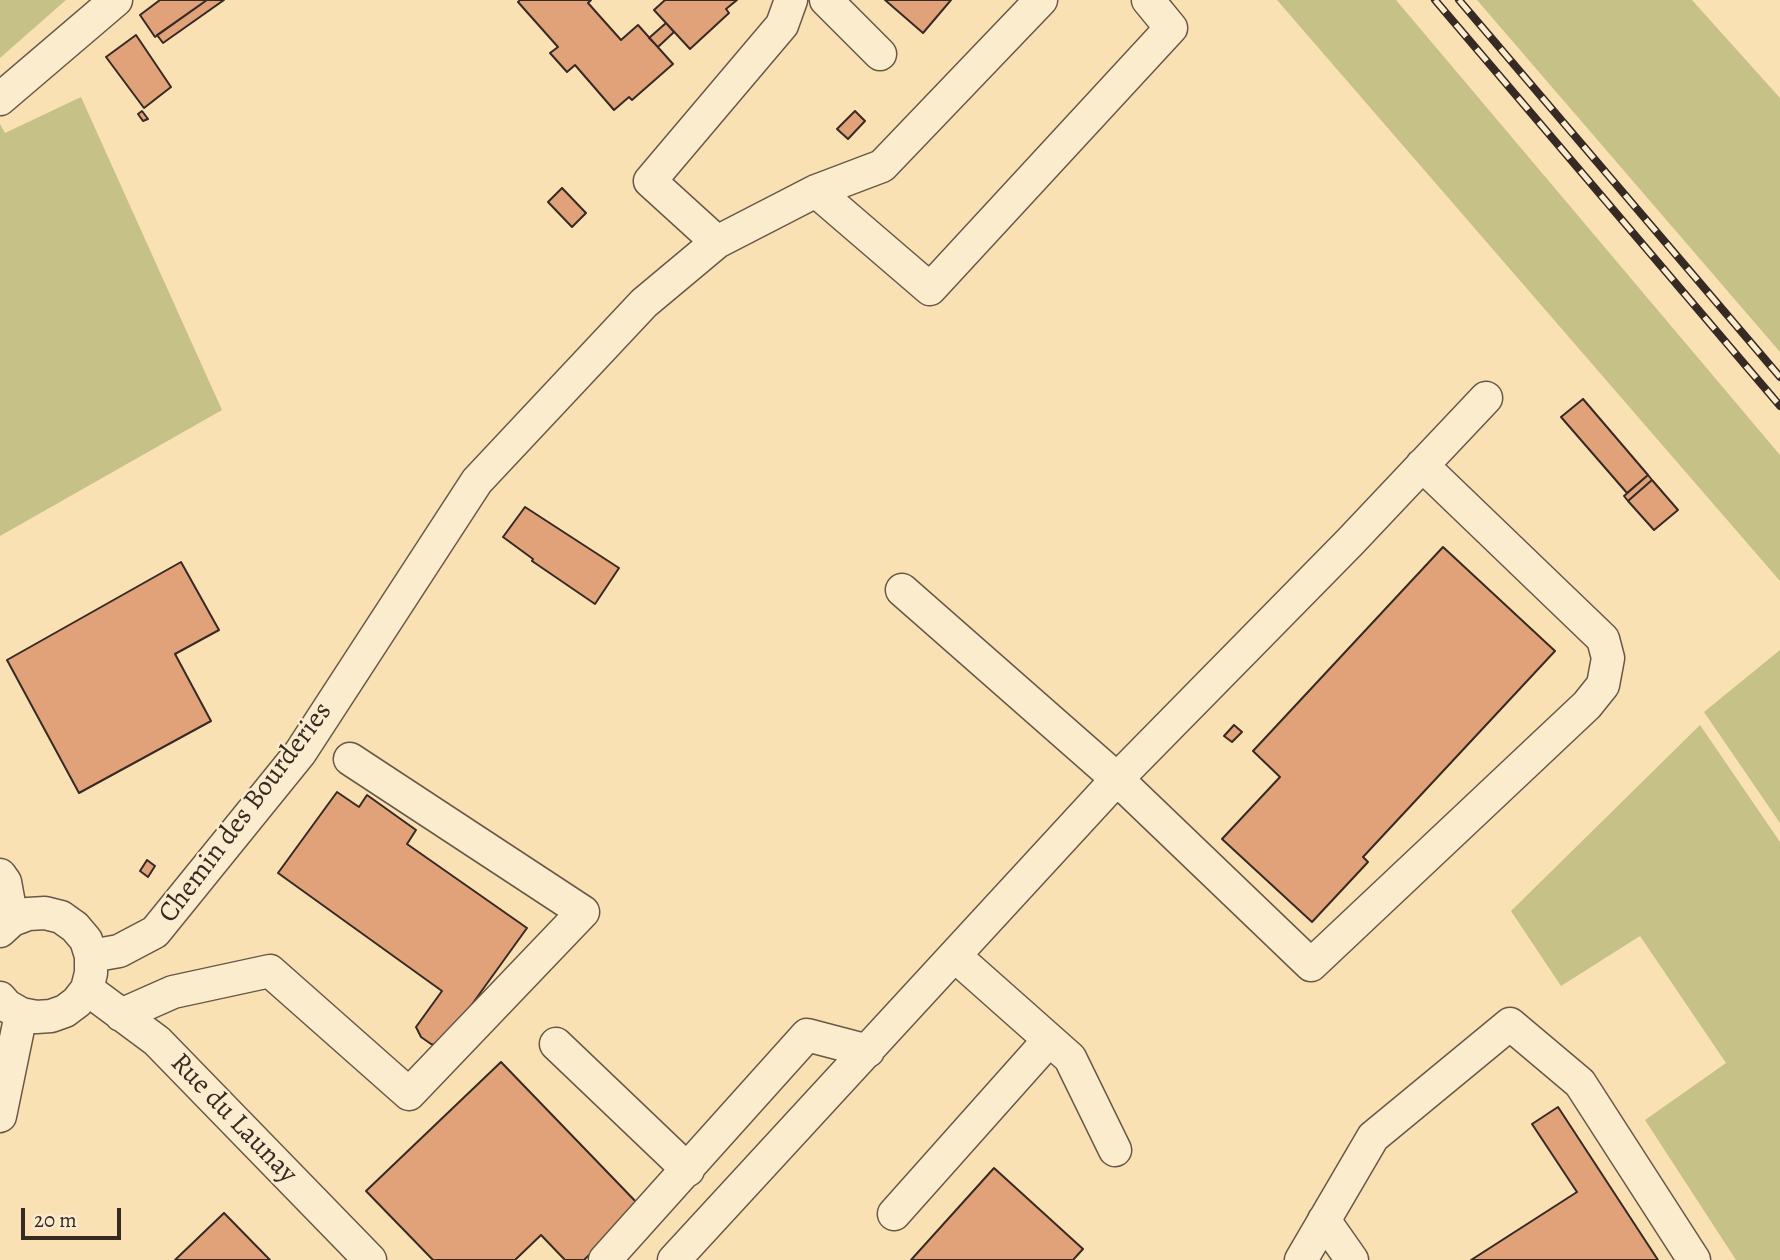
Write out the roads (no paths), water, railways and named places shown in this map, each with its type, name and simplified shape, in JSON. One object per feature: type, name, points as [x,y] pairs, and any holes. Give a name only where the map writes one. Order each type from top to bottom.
[{"type":"street","points":[[0,99],[116,0]]},
{"type":"street","points":[[717,242],[650,181],[782,25],[791,0]]},
{"type":"street","points":[[826,0],[880,54]]},
{"type":"street","name":"Chemin des Bourderies","points":[[91,956],[119,951],[155,932],[300,753],[477,481],[644,303],[717,242],[816,191],[882,166],[1041,0]]},
{"type":"street","points":[[816,191],[930,289],[1171,28],[1148,0]]},
{"type":"street","points":[[674,1260],[1117,779],[1486,398]]},
{"type":"street","points":[[902,590],[1117,779],[1311,965],[1587,705],[1603,685],[1608,659],[1603,639],[1422,465]]},
{"type":"street","points":[[121,1015],[173,992],[270,971],[409,1094],[583,912],[350,759]]},
{"type":"street","points":[[0,875],[5,882],[6,925],[28,914],[45,913],[61,917],[75,927],[86,940],[92,973],[87,989],[78,1002],[65,1011],[36,1017],[11,1006],[0,1116]]},
{"type":"street","points":[[955,956],[1070,1058],[1115,1150]]},
{"type":"street","name":"Rue du Launay","points":[[87,989],[157,1041],[370,1260]]},
{"type":"street","points":[[1301,1260],[1373,1137],[1510,1024],[1580,1083],[1694,1260]]},
{"type":"street","points":[[605,1260],[807,1035],[868,1051]]},
{"type":"street","points":[[894,1214],[1049,1040]]},
{"type":"street","points":[[556,1044],[688,1170]]},
{"type":"street","points":[[1324,1220],[1352,1260]]},
{"type":"railway","points":[[1435,0],[1780,406]]},
{"type":"railway","points":[[1459,0],[1780,377]]}]
